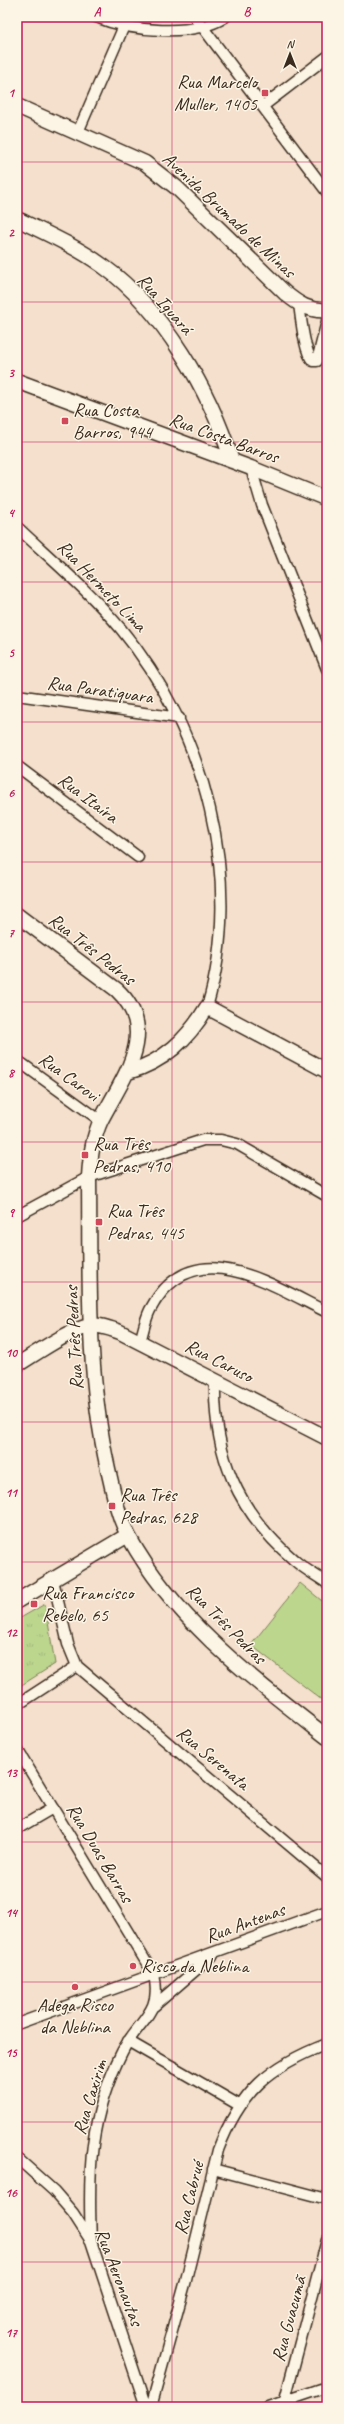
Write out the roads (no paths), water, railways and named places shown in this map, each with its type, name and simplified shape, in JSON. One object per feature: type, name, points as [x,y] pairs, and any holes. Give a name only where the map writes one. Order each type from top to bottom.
[{"type":"street","points":[[96,17],[124,26],[177,29],[202,26],[225,17]]},
{"type":"street","points":[[195,17],[327,192]]},
{"type":"street","points":[[78,132],[124,26]]},
{"type":"street","points":[[263,106],[327,58]]},
{"type":"street","name":"Avenida Brumado de Minas","points":[[17,106],[125,152],[160,174],[285,293],[299,304],[313,309],[327,310]]},
{"type":"street","name":"Rua Iguará","points":[[17,219],[103,266],[160,322],[179,348],[200,385],[221,428],[232,461]]},
{"type":"street","points":[[299,304],[306,343],[310,358],[313,361],[317,361],[327,321]]},
{"type":"street","name":"Rua Costa Barros","points":[[17,381],[251,468],[327,498]]},
{"type":"street","points":[[251,468],[262,505],[327,669]]},
{"type":"street","name":"Rua Hermeto Lima","points":[[17,527],[121,629],[142,656],[179,718],[195,758],[207,800],[216,846],[221,886],[219,944],[208,1007]]},
{"type":"street","name":"Rua Paratiquara","points":[[17,695],[179,718]]},
{"type":"street","name":"Rua Itaíra","points":[[17,766],[138,857]]},
{"type":"street","name":"Rua Três Pedras","points":[[17,915],[128,1001],[134,1013],[137,1041],[128,1072],[101,1121],[90,1162],[89,1177],[90,1326],[98,1421],[112,1489],[128,1535],[153,1574],[202,1631],[237,1665],[327,1737]]},
{"type":"street","points":[[128,1072],[149,1065],[175,1048],[189,1034],[208,1007],[327,1071]]},
{"type":"street","name":"Rua Carovi","points":[[17,1060],[101,1121]]},
{"type":"street","points":[[17,1216],[89,1177],[189,1144],[221,1140],[237,1144],[327,1196]]},
{"type":"street","points":[[140,1342],[150,1311],[160,1294],[179,1279],[197,1270],[219,1267],[239,1271],[265,1280],[327,1312]]},
{"type":"street","points":[[17,1365],[78,1330],[90,1326]]},
{"type":"street","name":"Rua Caruso","points":[[90,1326],[101,1326],[120,1332],[327,1438]]},
{"type":"street","points":[[215,1380],[216,1426],[222,1453],[245,1503],[280,1547],[295,1562],[327,1583]]},
{"type":"street","points":[[17,1601],[128,1535]]},
{"type":"street","points":[[17,1705],[77,1666],[68,1644],[53,1580]]},
{"type":"street","name":"Rua Serenata","points":[[77,1666],[327,1877]]},
{"type":"street","name":"Rua Duas Barras","points":[[17,1749],[154,1975]]},
{"type":"street","points":[[17,1829],[52,1808]]},
{"type":"street","name":"Rua Antenas","points":[[17,2024],[327,1911]]},
{"type":"street","name":"Rua Caxirim","points":[[91,2241],[89,2181],[92,2142],[98,2114],[111,2077],[128,2042],[140,2023],[154,2006],[216,1952]]},
{"type":"street","points":[[154,1975],[157,1992],[154,2006]]},
{"type":"street","points":[[128,2042],[238,2105]]},
{"type":"street","name":"Rua Cabrué","points":[[151,2407],[185,2284],[213,2169],[226,2129],[238,2105],[266,2077],[291,2061],[327,2044]]},
{"type":"street","name":"Rua Aeronautas","points":[[17,2158],[54,2191],[74,2214],[91,2241],[146,2407]]},
{"type":"street","points":[[213,2169],[327,2199]]},
{"type":"street","name":"Rua Guacumã","points":[[284,2404],[327,2240]]},
{"type":"street","points":[[268,2407],[284,2404],[327,2387]]},
{"type":"place","name":"Rua Marcelo Muller, 1405","points":[[265,93]]},
{"type":"place","name":"Rua Costa Barros, 944","points":[[65,421]]},
{"type":"place","name":"Rua Três Pedras, 410","points":[[85,1155]]},
{"type":"place","name":"Rua Três Pedras, 445","points":[[99,1222]]},
{"type":"place","name":"Rua Três Pedras, 628","points":[[112,1506]]},
{"type":"place","name":"Rua Francisco Rebelo, 65","points":[[34,1604]]},
{"type":"place","name":"Risco da Neblina","points":[[133,1966]]},
{"type":"place","name":"Adega Risco da Neblina","points":[[75,1987]]}]
